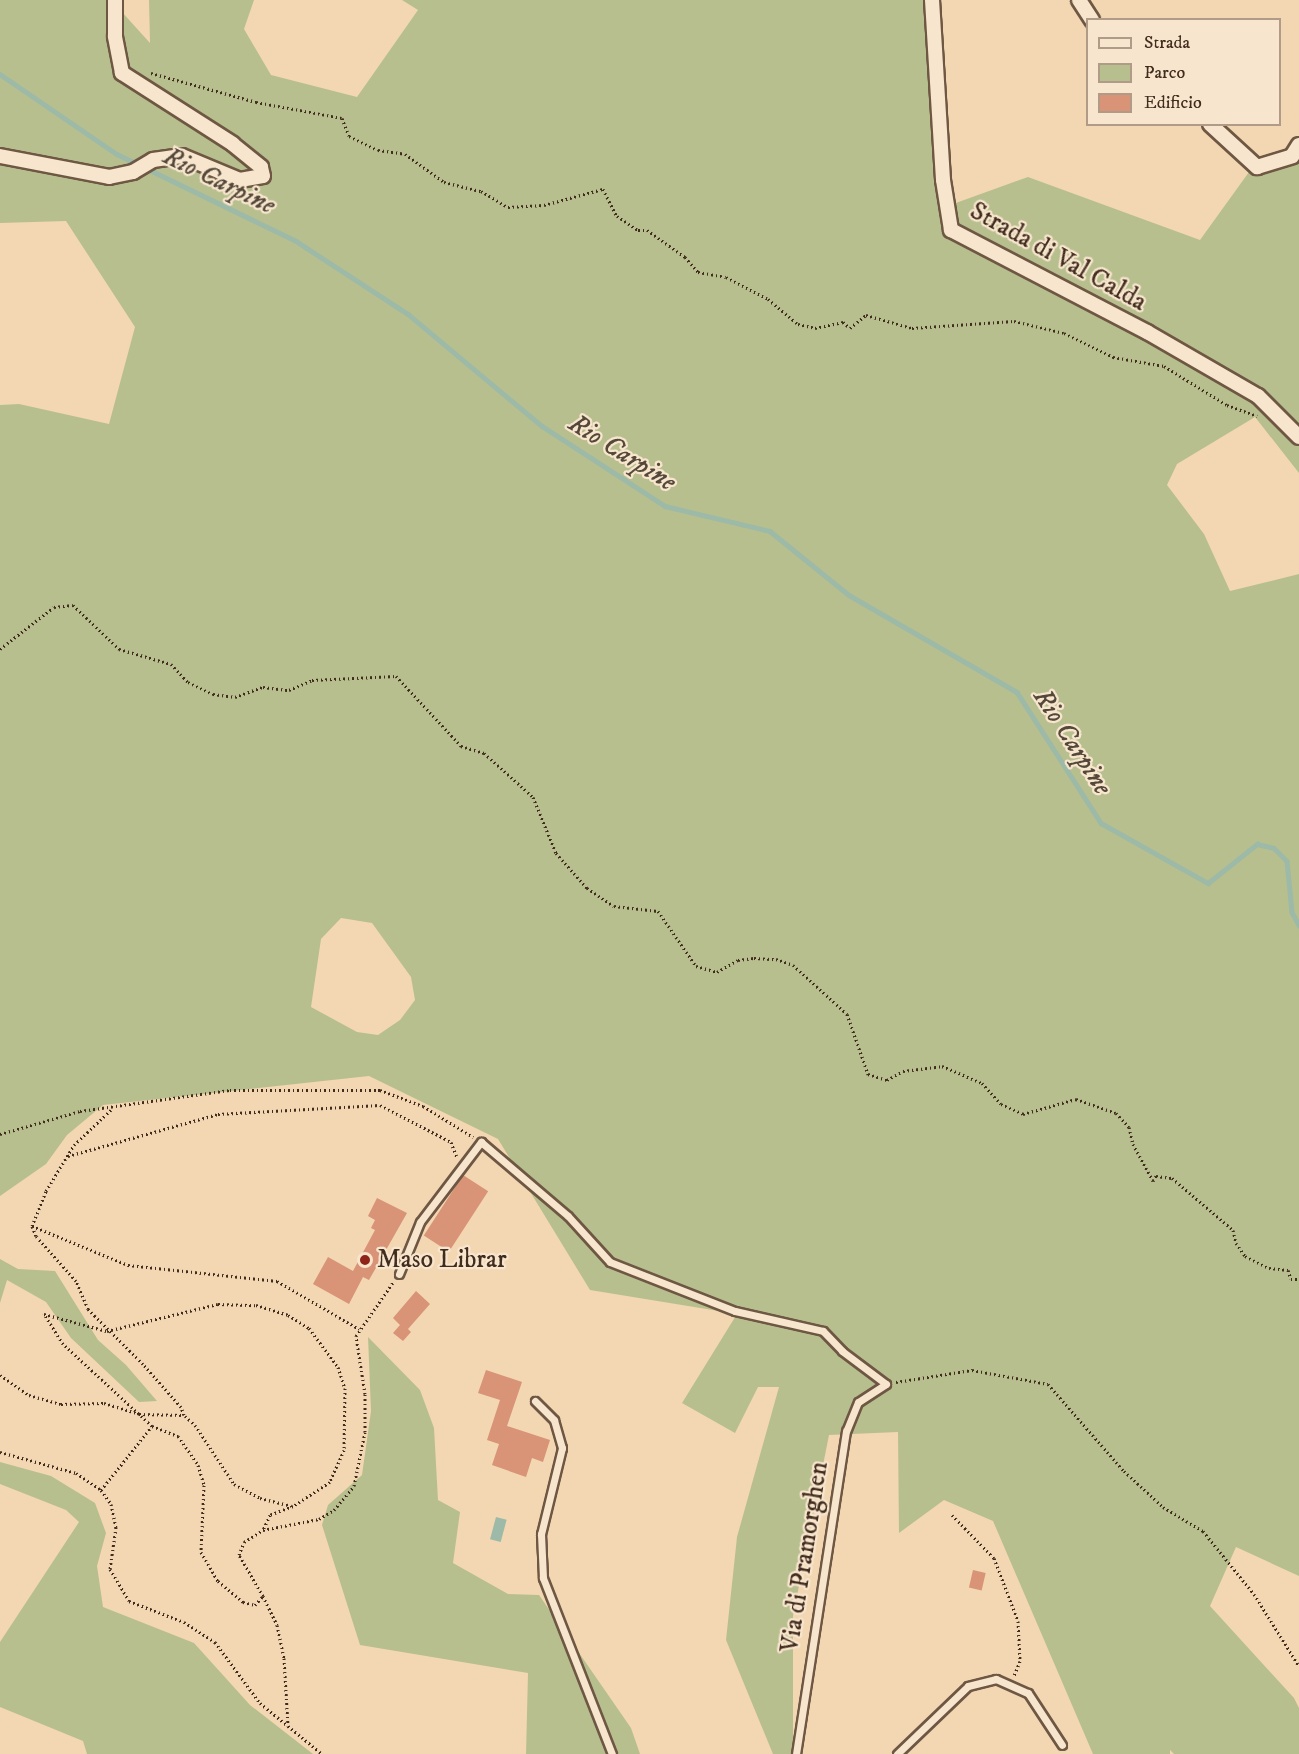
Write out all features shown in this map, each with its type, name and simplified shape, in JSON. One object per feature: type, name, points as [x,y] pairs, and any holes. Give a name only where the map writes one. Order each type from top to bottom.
[{"type":"street","points":[[0,156],[109,177],[134,172],[153,160],[182,156],[240,180],[263,176],[261,167],[232,144],[123,73],[115,36],[115,0]]},
{"type":"street","name":"Strada di Val Calda","points":[[932,0],[943,180],[951,231],[1147,332],[1258,396],[1299,437]]},
{"type":"street","points":[[1079,0],[1091,18]]},
{"type":"street","points":[[1212,126],[1257,167],[1292,156],[1299,145]]},
{"type":"lane","points":[[399,1274],[420,1222],[460,1165],[481,1142],[568,1216],[610,1262],[735,1311],[823,1331],[842,1352],[886,1384]]},
{"type":"lane","name":"Via di Pramorghen","points":[[796,1754],[846,1431],[858,1402],[886,1384]]},
{"type":"lane","points":[[535,1401],[554,1420],[562,1448],[541,1534],[543,1578],[612,1754]]},
{"type":"lane","points":[[897,1754],[968,1686],[996,1679],[1011,1683],[1028,1693],[1062,1745]]},
{"type":"path","points":[[120,63],[256,102],[342,118],[349,136],[378,150],[405,154],[444,182],[481,191],[508,207],[544,205],[603,189],[617,216],[638,230],[647,230],[685,256],[698,272],[726,277],[768,299],[798,324],[815,328],[843,322],[850,328],[866,315],[912,328],[1014,321],[1064,333],[1113,357],[1164,366],[1227,405],[1262,418]]},
{"type":"path","points":[[0,649],[54,607],[73,606],[119,649],[171,664],[188,682],[213,694],[235,697],[263,687],[289,690],[312,680],[396,676],[461,746],[484,753],[533,797],[556,853],[587,888],[614,906],[658,911],[696,966],[717,972],[738,960],[754,958],[776,959],[793,965],[847,1014],[868,1074],[887,1080],[903,1071],[942,1066],[982,1083],[1001,1104],[1023,1114],[1076,1099],[1116,1113],[1129,1127],[1133,1144],[1153,1181],[1156,1176],[1172,1178],[1233,1230],[1236,1243],[1245,1256],[1269,1268],[1288,1270],[1291,1279],[1299,1279]]},
{"type":"path","points":[[0,1134],[80,1111],[230,1090],[380,1090],[423,1106],[481,1142]]},
{"type":"path","points":[[68,1156],[219,1114],[380,1105],[451,1142],[460,1165]]},
{"type":"path","points":[[112,1108],[99,1118],[68,1156],[46,1191],[32,1226],[36,1236],[76,1281],[88,1309],[107,1331],[143,1364],[181,1407],[184,1415],[195,1425],[234,1484],[260,1498],[293,1506]]},
{"type":"path","points":[[32,1226],[128,1265],[277,1281],[359,1329]]},
{"type":"path","points":[[288,1728],[284,1658],[277,1625],[239,1555],[243,1542],[263,1530],[319,1519],[334,1510],[354,1486],[365,1432],[365,1394],[356,1336],[399,1274]]},
{"type":"path","points":[[263,1530],[270,1515],[293,1506],[330,1482],[344,1450],[345,1388],[338,1367],[309,1328],[288,1315],[256,1305],[218,1304],[107,1331],[44,1314],[63,1344],[152,1426],[178,1436],[198,1465],[204,1485],[201,1552],[218,1581],[243,1602],[255,1605],[263,1596]]},
{"type":"path","points":[[886,1384],[972,1370],[1048,1384],[1124,1471],[1163,1507],[1203,1531],[1254,1594],[1299,1666]]},
{"type":"path","points":[[0,1375],[29,1395],[61,1404],[104,1403],[139,1414],[184,1415]]},
{"type":"path","points":[[101,1490],[152,1426]]},
{"type":"path","points":[[0,1452],[76,1473],[101,1490],[111,1504],[116,1527],[110,1569],[129,1601],[184,1622],[215,1642],[260,1703],[322,1754]]},
{"type":"path","points":[[952,1515],[994,1558],[1018,1621],[1020,1661],[1011,1683]]},
{"type":"green space","points":[[0,0],[111,0],[150,43],[149,0],[254,0],[244,29],[271,75],[357,97],[418,10],[402,0],[926,0],[942,208],[1028,177],[1200,240],[1249,172],[1299,155],[1299,473],[1255,417],[1177,464],[1167,485],[1204,534],[1230,591],[1299,574],[1299,1576],[1236,1547],[1210,1606],[1294,1698],[1299,1708],[1299,1754],[1174,1754],[1170,1750],[1170,1754],[1093,1754],[993,1521],[944,1500],[899,1533],[898,1432],[829,1435],[793,1616],[793,1754],[773,1754],[726,1640],[737,1537],[779,1387],[758,1387],[735,1433],[682,1403],[737,1314],[590,1290],[498,1139],[369,1076],[103,1105],[67,1135],[46,1164],[0,1196],[0,405],[19,404],[109,424],[135,327],[66,221],[0,223]],"holes":[[[341,918],[372,923],[411,977],[415,1000],[400,1020],[378,1035],[357,1032],[311,1007],[321,939]]]},
{"type":"green space","points":[[0,1259],[18,1269],[55,1271],[98,1340],[126,1365],[157,1401],[139,1402],[71,1338],[46,1302],[7,1280],[0,1303]]},
{"type":"green space","points":[[368,1337],[420,1390],[434,1428],[438,1500],[460,1512],[453,1563],[508,1594],[539,1595],[631,1728],[640,1754],[526,1754],[528,1673],[360,1645],[322,1525],[328,1505],[362,1475],[371,1411]]},
{"type":"green space","points":[[0,1462],[51,1476],[95,1503],[106,1533],[97,1566],[103,1607],[194,1643],[250,1705],[313,1754],[87,1754],[83,1741],[0,1707],[0,1642],[79,1522],[66,1510],[0,1484]]},
{"type":"shaded area","points":[[496,1517],[507,1520],[501,1542],[490,1539]]},
{"type":"building","points":[[463,1175],[488,1191],[449,1252],[424,1235]]},
{"type":"building","points":[[377,1198],[407,1213],[369,1280],[363,1277],[349,1304],[313,1284],[328,1257],[353,1271],[375,1230],[371,1228],[375,1220],[368,1216]]},
{"type":"building","points":[[416,1291],[430,1304],[408,1329],[411,1332],[403,1341],[393,1333],[400,1325],[393,1318]]},
{"type":"building","points":[[486,1370],[522,1382],[507,1426],[550,1440],[543,1462],[532,1458],[526,1477],[492,1465],[499,1444],[487,1440],[500,1400],[478,1393]]},
{"type":"building","points":[[973,1570],[986,1573],[982,1590],[969,1588]]},
{"type":"waterway","name":"Rio Carpine","points":[[0,74],[117,154],[296,241],[408,314],[542,426],[665,506],[770,531],[849,595],[1017,692],[1101,823],[1208,883],[1257,844],[1274,848],[1287,861],[1292,912],[1299,925]]},
{"type":"place","name":"Maso Librar","points":[[365,1260]]}]
